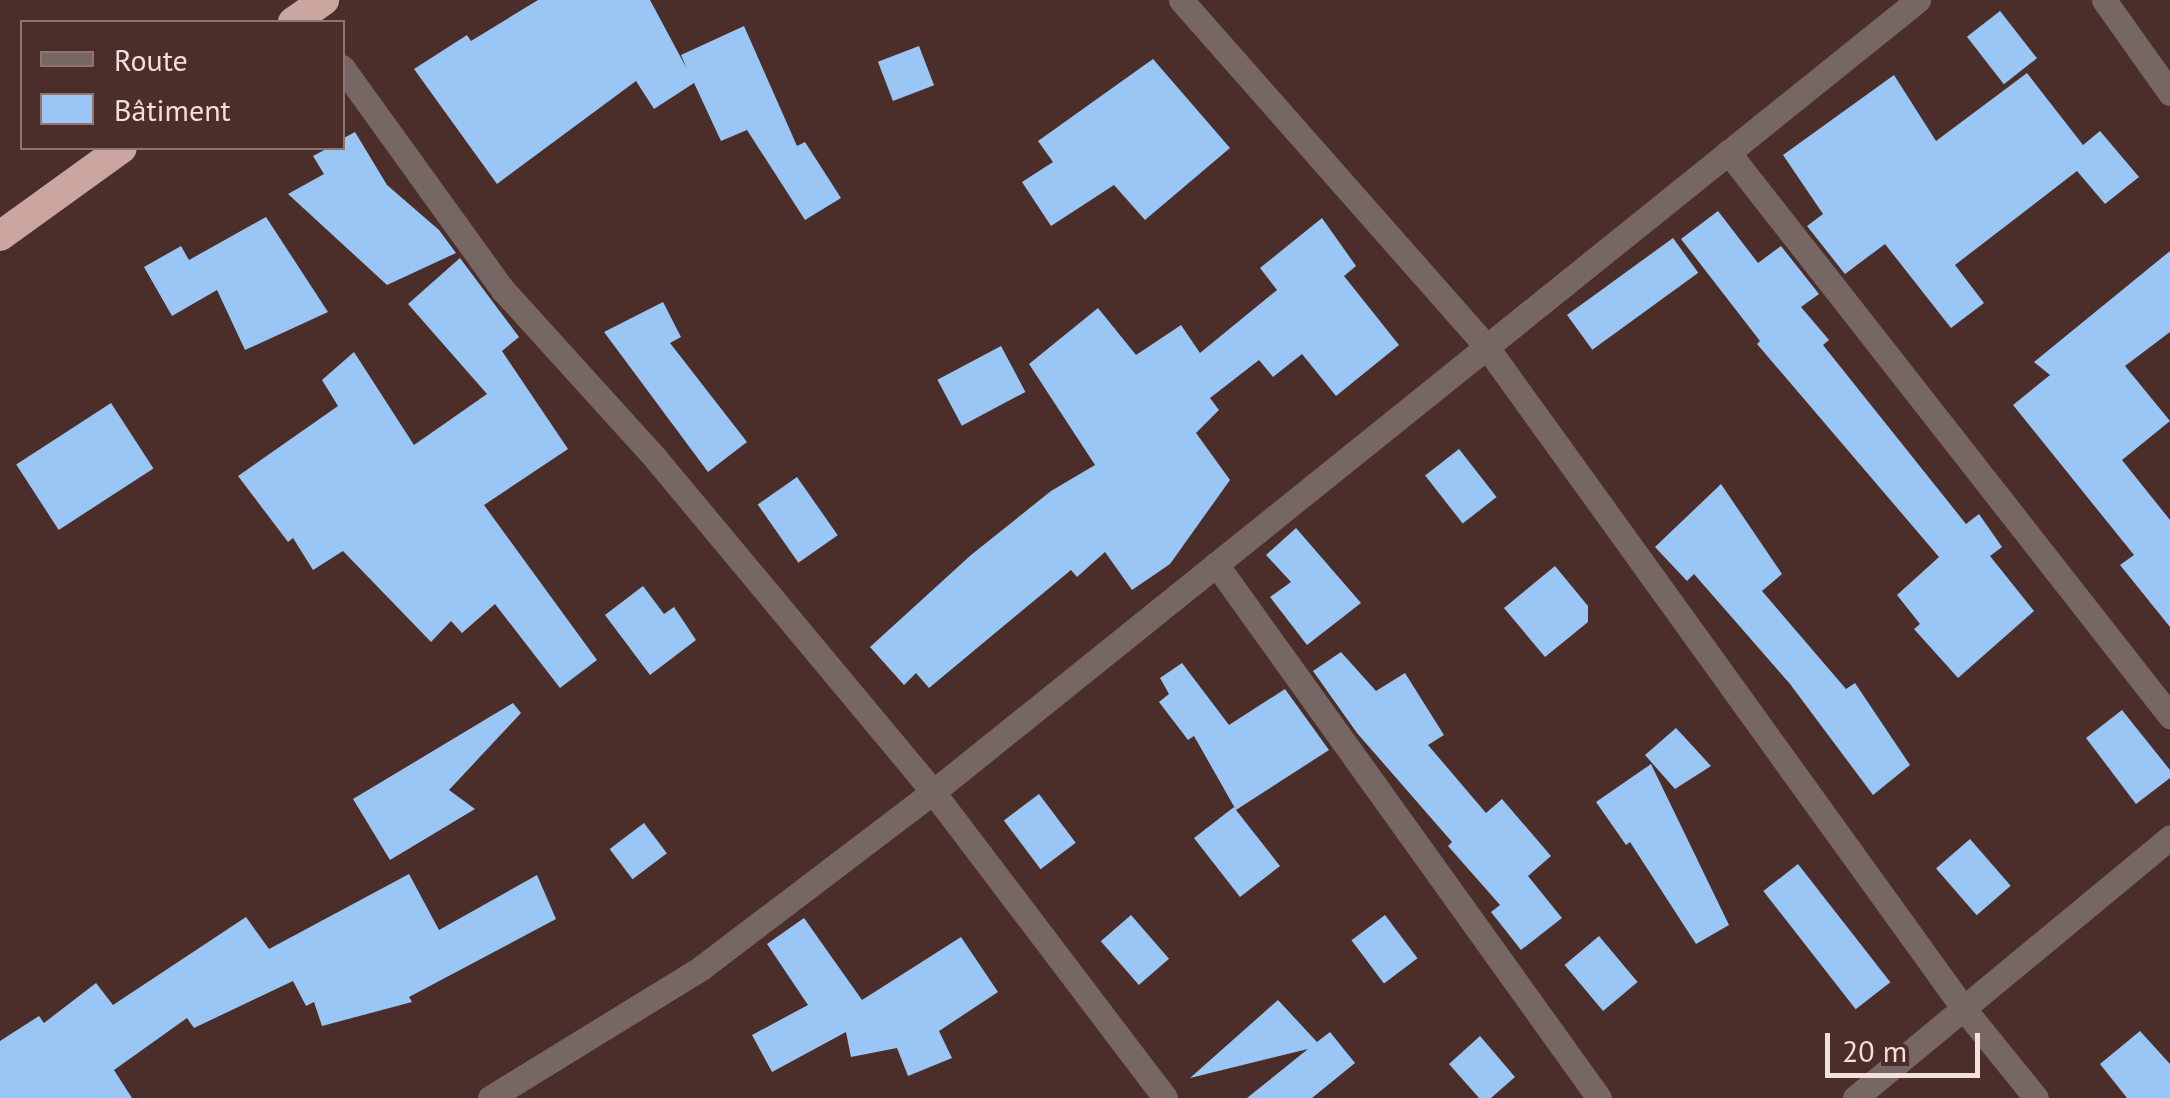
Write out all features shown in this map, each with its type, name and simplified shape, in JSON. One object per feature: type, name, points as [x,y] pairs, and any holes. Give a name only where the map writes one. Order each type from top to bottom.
[{"type":"highway","points":[[0,236],[119,150]]},
{"type":"street","points":[[1181,0],[1486,346],[1964,1009],[2036,1098]]},
{"type":"street","points":[[490,1098],[701,968],[932,792],[1918,0]]},
{"type":"street","points":[[2104,0],[2170,93]]},
{"type":"street","points":[[345,71],[503,290],[656,458],[932,792],[1165,1098]]},
{"type":"street","points":[[1728,152],[2170,716]]},
{"type":"street","points":[[1216,564],[1599,1098]]},
{"type":"street","points":[[1855,1098],[2170,837]]},
{"type":"building","points":[[538,0],[650,0],[687,69],[681,55],[744,26],[797,146],[805,142],[841,198],[805,220],[747,130],[721,141],[694,83],[654,109],[636,81],[497,184],[414,69],[467,35],[471,41]]},
{"type":"building","points":[[2000,11],[2037,58],[2004,84],[1967,37]]},
{"type":"building","points":[[919,46],[934,85],[893,101],[878,62]]},
{"type":"building","points":[[1153,59],[1230,148],[1145,220],[1114,185],[1051,226],[1022,182],[1053,162],[1038,141]]},
{"type":"building","points":[[2027,73],[2083,145],[2100,131],[2139,177],[2105,204],[2077,171],[1955,265],[1984,303],[1951,328],[1885,244],[1845,274],[1807,226],[1823,214],[1783,155],[1894,75],[1936,141]]},
{"type":"building","points":[[355,132],[387,185],[439,230],[456,253],[387,285],[288,194],[324,174],[313,156],[324,150],[345,150],[345,137]]},
{"type":"building","points":[[1718,211],[1758,263],[1781,246],[1819,294],[1801,307],[1829,340],[1823,345],[1966,524],[1979,514],[2002,547],[1990,556],[2034,611],[1958,678],[1914,629],[1920,624],[1897,595],[1939,557],[1757,344],[1760,341],[1681,239]]},
{"type":"building","points":[[266,217],[328,312],[245,350],[217,290],[172,316],[144,267],[181,246],[189,260]]},
{"type":"building","points":[[1322,218],[1356,266],[1344,276],[1399,345],[1336,396],[1302,354],[1273,377],[1259,360],[1210,398],[1219,410],[1196,433],[1230,480],[1170,564],[1132,590],[1105,552],[1077,577],[1071,570],[929,688],[916,673],[904,685],[870,647],[971,555],[1051,491],[1095,465],[1029,364],[1098,308],[1136,355],[1181,325],[1200,353],[1277,290],[1260,268]]},
{"type":"building","points":[[1673,238],[1698,273],[1592,350],[1567,315]]},
{"type":"building","points":[[2170,251],[2170,332],[2125,366],[2170,421],[2122,460],[2170,520],[2170,627],[2120,565],[2134,555],[2013,405],[2050,375],[2034,362]]},
{"type":"building","points":[[460,258],[519,337],[502,351],[568,449],[484,505],[597,660],[560,688],[495,604],[462,633],[451,621],[431,642],[343,551],[313,570],[293,538],[288,542],[238,476],[338,406],[322,380],[354,352],[414,445],[487,394],[408,304]]},
{"type":"building","points":[[663,302],[681,337],[670,343],[747,442],[708,472],[604,332]]},
{"type":"building","points":[[1001,346],[1025,392],[962,426],[937,380]]},
{"type":"building","points":[[111,403],[153,468],[59,530],[16,465]]},
{"type":"building","points":[[1459,449],[1497,497],[1463,524],[1425,475]]},
{"type":"building","points":[[797,477],[838,535],[798,563],[758,505]]},
{"type":"building","points":[[1721,484],[1782,574],[1762,591],[1846,689],[1855,683],[1910,765],[1873,795],[1790,684],[1694,574],[1687,581],[1655,547]]},
{"type":"building","points":[[1296,528],[1361,603],[1307,645],[1270,597],[1291,582],[1266,555]]},
{"type":"building","points":[[1555,566],[1588,606],[1588,622],[1545,657],[1504,608]]},
{"type":"building","points":[[643,586],[664,614],[674,607],[696,640],[650,675],[605,615]]},
{"type":"building","points":[[1341,652],[1376,691],[1405,673],[1444,735],[1428,745],[1486,813],[1502,799],[1551,856],[1528,876],[1562,918],[1521,950],[1491,912],[1500,905],[1448,846],[1452,842],[1357,733],[1313,671]]},
{"type":"building","points":[[1182,663],[1229,725],[1285,689],[1329,750],[1236,810],[1194,736],[1188,740],[1159,702],[1169,694],[1160,678]]},
{"type":"building","points":[[513,703],[521,713],[449,790],[475,809],[390,860],[353,799]]},
{"type":"building","points":[[2122,710],[2170,770],[2170,778],[2136,804],[2086,738]]},
{"type":"building","points":[[1676,728],[1711,766],[1675,789],[1645,755]]},
{"type":"building","points":[[1651,764],[1729,925],[1696,944],[1630,842],[1626,845],[1596,802]]},
{"type":"building","points":[[1039,794],[1076,843],[1041,869],[1004,820]]},
{"type":"building","points":[[1234,807],[1280,866],[1240,897],[1194,838]]},
{"type":"building","points":[[644,823],[667,853],[633,879],[610,849]]},
{"type":"building","points":[[1970,839],[2011,886],[1977,915],[1936,869]]},
{"type":"building","points":[[1798,864],[1890,982],[1856,1009],[1763,891]]},
{"type":"building","points":[[409,874],[439,930],[537,875],[556,919],[409,997],[412,1002],[322,1026],[314,1002],[306,1006],[293,981],[194,1028],[187,1018],[114,1070],[132,1098],[0,1098],[0,1041],[39,1016],[44,1023],[96,983],[113,1005],[246,917],[269,949]]},
{"type":"building","points":[[1131,915],[1169,959],[1139,985],[1101,941]]},
{"type":"building","points":[[1385,915],[1417,958],[1384,983],[1351,940]]},
{"type":"building","points":[[804,918],[862,1000],[961,937],[998,992],[939,1031],[952,1058],[908,1076],[897,1048],[851,1057],[846,1032],[772,1072],[752,1035],[808,1005],[767,944]]},
{"type":"building","points":[[1599,936],[1638,982],[1603,1011],[1565,965]]},
{"type":"building","points":[[1278,1000],[1317,1042],[1330,1032],[1355,1063],[1312,1098],[1247,1098],[1308,1049],[1190,1078]]},
{"type":"building","points":[[2140,1031],[2170,1064],[2170,1098],[2127,1098],[2100,1064]]},
{"type":"building","points":[[1480,1036],[1515,1077],[1491,1098],[1479,1098],[1449,1064]]}]
